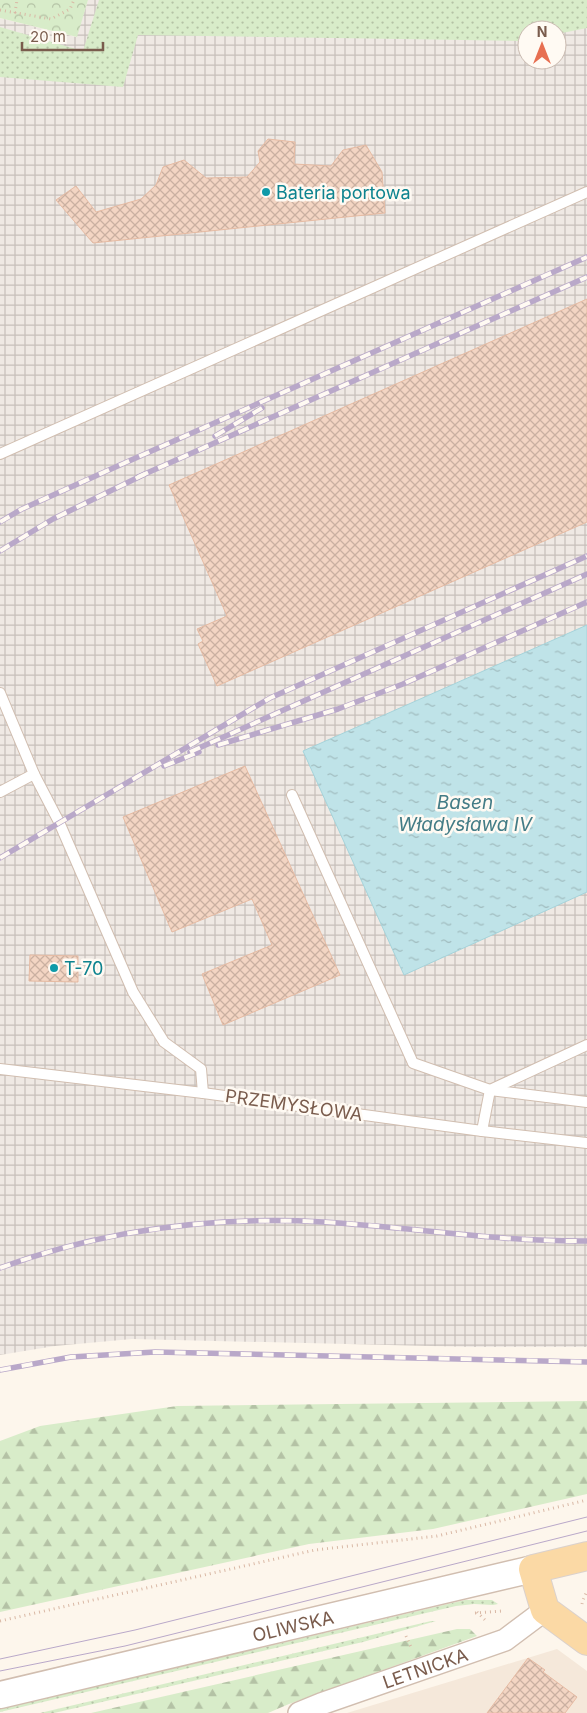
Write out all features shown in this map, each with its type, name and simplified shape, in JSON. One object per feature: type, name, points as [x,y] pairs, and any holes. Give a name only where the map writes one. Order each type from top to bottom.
[{"type":"main road","name":"OLIWSKA","points":[[533,1569],[587,1556]]},
{"type":"main road","points":[[533,1569],[545,1610],[587,1641]]},
{"type":"street","name":"OLIWSKA","points":[[0,1695],[533,1569]]},
{"type":"street","name":"LETNICKA","points":[[299,1713],[504,1640],[545,1610]]},
{"type":"lane","points":[[0,454],[587,192]]},
{"type":"lane","points":[[0,693],[34,774],[59,822],[132,992],[164,1042],[201,1069],[203,1093]]},
{"type":"lane","points":[[0,792],[34,774]]},
{"type":"lane","points":[[292,795],[413,1063],[490,1090],[587,1102]]},
{"type":"lane","points":[[490,1090],[587,1045]]},
{"type":"lane","name":"PRZEMYSŁOWA","points":[[0,1069],[203,1093],[482,1131],[587,1143]]},
{"type":"lane","points":[[482,1131],[490,1090]]},
{"type":"path","points":[[15,13],[16,0]]},
{"type":"path","points":[[0,10],[51,19],[70,9],[74,0]]},
{"type":"path","points":[[0,1621],[315,1550],[437,1536],[587,1500]]},
{"type":"shaded area","points":[[88,0],[587,0],[587,1347],[472,1347],[132,1339],[55,1346],[0,1355],[0,18],[76,37]]},
{"type":"shaded area","points":[[557,1649],[587,1671],[587,1713],[347,1713]]},
{"type":"green space","points":[[0,0],[88,0],[77,37],[0,18]]},
{"type":"green space","points":[[99,0],[587,0],[587,28],[567,32],[567,20],[517,20],[517,41],[138,35],[123,87],[0,77],[0,27],[83,51]]},
{"type":"green space","points":[[587,1401],[587,1494],[433,1529],[309,1544],[0,1612],[0,1441],[40,1426],[177,1406]]},
{"type":"green space","points":[[465,1600],[492,1600],[498,1604],[456,1606],[0,1712],[0,1709]]},
{"type":"green space","points":[[436,1621],[363,1642],[54,1713],[40,1713]]},
{"type":"green space","points":[[457,1629],[470,1629],[477,1636],[268,1713],[91,1713]]},
{"type":"water","name":"Basen Władysława IV","points":[[587,625],[587,892],[404,975],[303,751]]},
{"type":"building","name":"Bateria portowa","points":[[268,139],[295,142],[294,164],[331,166],[343,150],[366,145],[382,172],[385,213],[93,243],[56,200],[76,186],[96,212],[141,199],[156,185],[163,167],[184,160],[206,178],[247,177],[260,162],[258,151]]},
{"type":"building","points":[[587,299],[587,522],[217,686],[198,644],[203,641],[197,629],[227,616],[169,485]]},
{"type":"building","points":[[245,766],[340,975],[223,1025],[202,974],[272,945],[252,899],[172,932],[123,817]]},
{"type":"building","name":"T-70","points":[[30,955],[78,956],[78,982],[29,981]]},
{"type":"building","points":[[528,1658],[545,1670],[543,1672],[577,1697],[565,1713],[487,1713]]},
{"type":"tram line","points":[[0,1659],[135,1630],[587,1517]]},
{"type":"tram line","points":[[0,1671],[125,1646],[587,1531]]},
{"type":"railway","points":[[0,522],[22,509],[587,257]]},
{"type":"railway","points":[[138,477],[587,277]]},
{"type":"railway","points":[[215,436],[262,408]]},
{"type":"railway","points":[[0,551],[53,519],[145,474]]},
{"type":"railway","points":[[0,858],[270,698],[587,556]]},
{"type":"railway","points":[[190,752],[587,574]]},
{"type":"railway","points":[[218,745],[338,709],[403,684],[587,602]]},
{"type":"railway","points":[[164,766],[199,752]]},
{"type":"railway","points":[[0,1268],[39,1255],[119,1235],[159,1228],[241,1221],[323,1222],[488,1237],[587,1241]]},
{"type":"railway","points":[[0,1370],[71,1357],[155,1352],[587,1362]]},
{"type":"place","name":"Bateria portowa","points":[[266,192]]},
{"type":"place","name":"T-70","points":[[54,968]]}]
